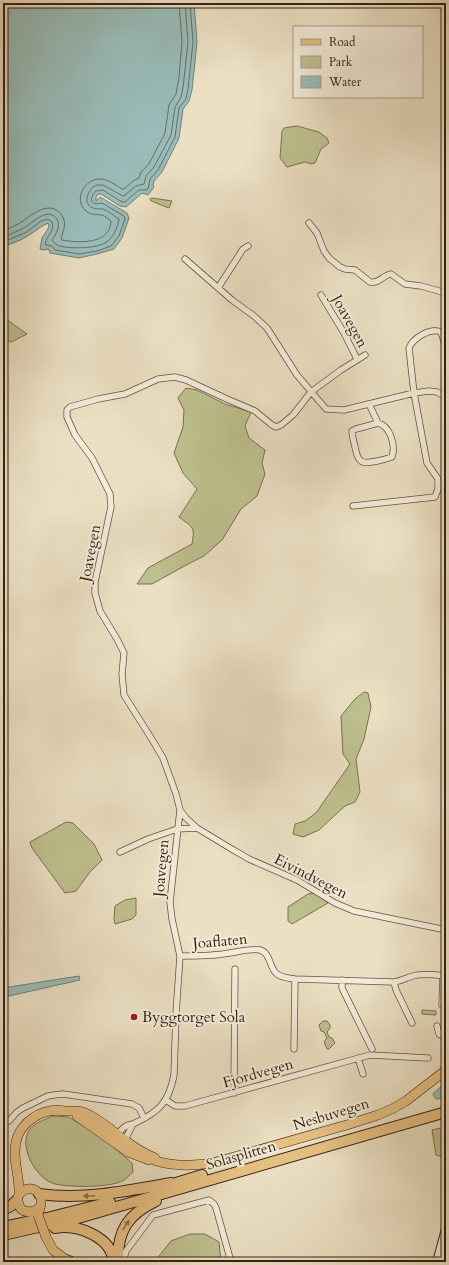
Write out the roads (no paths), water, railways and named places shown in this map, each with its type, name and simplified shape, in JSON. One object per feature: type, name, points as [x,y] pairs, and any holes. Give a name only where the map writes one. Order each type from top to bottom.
[{"type":"highway","name":"Solasplitten","points":[[187,1183],[446,1105]]},
{"type":"highway","name":"Solasplitten","points":[[4,1232],[38,1216],[80,1210],[187,1183],[446,1112]]},
{"type":"highway","points":[[39,1194],[68,1196],[98,1195],[187,1183]]},
{"type":"highway","points":[[118,1262],[119,1238],[128,1220],[146,1205],[176,1194],[187,1183]]},
{"type":"highway","points":[[3,1210],[11,1206],[18,1197]]},
{"type":"highway","points":[[4,1232],[27,1234],[57,1228],[75,1229],[91,1234],[103,1242],[112,1253],[114,1262]]},
{"type":"highway","points":[[103,1242],[108,1255],[107,1262]]},
{"type":"main road","name":"Nesbuvegen","points":[[436,1078],[446,1063]]},
{"type":"main road","name":"Nesbuvegen","points":[[17,1168],[15,1160],[16,1141],[23,1126],[29,1120],[46,1111],[56,1110],[74,1112],[89,1123],[155,1158],[156,1161],[185,1166],[207,1164],[358,1122],[392,1108],[418,1092],[446,1070]]},
{"type":"main road","points":[[17,1168],[21,1177],[30,1188],[34,1189],[39,1194],[41,1201],[38,1216],[43,1237],[43,1244],[50,1253],[67,1261]]},
{"type":"main road","points":[[17,1168],[19,1182],[18,1197],[21,1209],[38,1216]]},
{"type":"main road","points":[[18,1197],[26,1189],[30,1188]]},
{"type":"street","points":[[310,223],[317,233],[324,251],[329,258],[340,267],[355,270],[370,282],[377,282],[388,274],[391,274],[406,284],[421,286],[446,293]]},
{"type":"street","points":[[218,288],[244,249],[248,246]]},
{"type":"street","points":[[186,259],[218,288],[267,328],[297,375],[326,409],[344,410],[414,393],[429,391],[437,392],[446,396]]},
{"type":"street","name":"Joavegen","points":[[321,295],[344,333],[357,360]]},
{"type":"street","points":[[353,506],[435,497],[438,489],[438,479],[427,463],[408,354],[409,345],[422,335],[439,330],[442,334],[446,348]]},
{"type":"street","name":"Joavegen","points":[[119,1139],[134,1124],[155,1112],[166,1100],[171,1089],[174,1075],[180,956],[170,902],[180,810],[163,758],[124,695],[122,674],[124,653],[100,611],[95,593],[95,582],[111,507],[110,494],[92,458],[75,435],[67,417],[67,410],[70,407],[79,404],[125,394],[158,379],[175,377],[186,380],[256,411],[276,427],[281,425],[293,415],[312,392],[365,355]]},
{"type":"street","points":[[369,404],[378,423],[382,424],[392,438],[394,451],[392,457],[366,463],[361,462],[358,458],[352,431],[378,423]]},
{"type":"street","name":"Eivindvegen","points":[[180,810],[197,828],[249,859],[297,880],[335,903],[354,912],[446,930]]},
{"type":"street","points":[[120,852],[148,839],[177,829],[197,828]]},
{"type":"street","name":"Joaflaten","points":[[180,956],[260,950],[267,955],[272,967],[278,974],[282,977],[295,979],[394,982],[412,976],[445,976],[442,1004],[446,1004]]},
{"type":"street","points":[[234,1092],[235,969]]},
{"type":"street","points":[[294,1049],[295,979]]},
{"type":"street","points":[[342,980],[342,988],[372,1049]]},
{"type":"street","points":[[394,982],[396,990],[412,1022]]},
{"type":"street","points":[[437,1026],[439,1034],[446,1034]]},
{"type":"street","name":"Fjordvegen","points":[[166,1100],[175,1106],[185,1106],[373,1055],[428,1058]]},
{"type":"street","points":[[358,1058],[363,1074]]},
{"type":"street","points":[[9,1121],[17,1112],[43,1098],[63,1094],[132,1104],[139,1108],[144,1118]]},
{"type":"street","name":"Joavegen","points":[[119,1139],[128,1125],[134,1124]]},
{"type":"street","points":[[123,1262],[126,1251],[153,1215],[208,1200],[214,1204],[216,1208],[231,1262]]},
{"type":"street","points":[[437,1262],[446,1229]]},
{"type":"water","points":[[3,3],[194,3],[197,42],[192,90],[189,101],[183,109],[179,138],[162,172],[154,181],[154,187],[148,195],[142,193],[126,207],[120,206],[101,194],[98,194],[96,197],[96,201],[100,197],[127,213],[129,218],[122,238],[114,249],[79,258],[50,253],[49,249],[40,249],[42,238],[49,227],[48,223],[23,239],[3,246]]},
{"type":"water","points":[[79,976],[80,980],[9,996],[3,996],[3,988]]},
{"type":"water","points":[[446,1082],[446,1096],[438,1099],[435,1098],[433,1094]]},
{"type":"place","name":"Byggtorget Sola","points":[[134,1017]]}]
